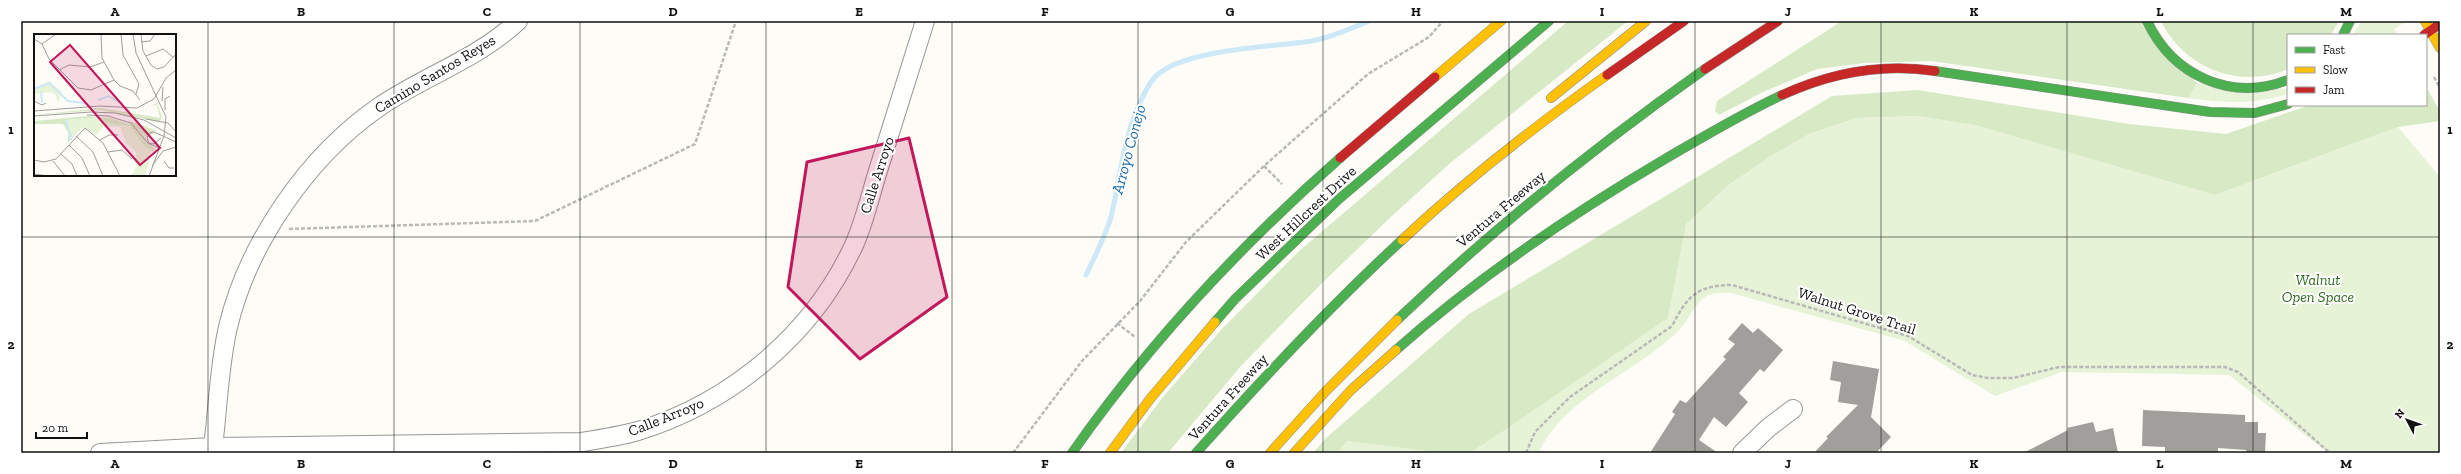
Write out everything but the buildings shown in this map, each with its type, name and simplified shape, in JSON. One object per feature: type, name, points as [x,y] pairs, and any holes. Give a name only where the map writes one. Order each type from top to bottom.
[{"type":"main road","name":"West Hillcrest Drive","points":[[1072,453],[1122,384],[1181,313],[1221,270],[1305,189],[1501,21]]},
{"type":"main road","name":"West Hillcrest Drive","points":[[1110,453],[1150,399],[1235,299],[1339,199],[1549,21]]},
{"type":"main road","points":[[1546,103],[1646,21]]},
{"type":"main road","name":"Ventura Freeway","points":[[1196,453],[1273,367],[1347,291],[1449,196],[1563,106],[1684,21]]},
{"type":"main road","name":"Ventura Freeway","points":[[1270,453],[1351,365],[1423,295],[1517,211],[1678,87],[1778,21]]},
{"type":"main road","points":[[2147,21],[2159,44],[2178,63],[2204,79],[2231,87],[2256,88],[2287,80]]},
{"type":"main road","points":[[2344,34],[2350,21]]},
{"type":"main road","points":[[2425,21],[2427,33],[2440,48]]},
{"type":"main road","points":[[2427,33],[2440,24]]},
{"type":"main road","points":[[1294,453],[1359,383],[1417,331],[1468,290],[1568,220],[1642,172],[1737,117],[1772,99],[1825,79],[1888,68],[1914,68],[2210,112],[2255,113],[2287,104]]},
{"type":"main road","points":[[1449,196],[1523,125]]},
{"type":"street","name":"Camino Santos Reyes","points":[[213,447],[228,327],[252,256],[272,227],[292,193],[319,159],[354,127],[406,89],[479,51],[518,21]]},
{"type":"street","name":"Calle Arroyo","points":[[100,453],[213,447],[582,442],[638,431],[680,414],[728,389],[764,362],[798,331],[825,295],[854,245],[926,21]]},
{"type":"street","points":[[1742,453],[1768,428],[1793,409]]},
{"type":"path","points":[[272,227],[291,229],[535,221],[695,144],[736,21]]},
{"type":"path","points":[[1013,453],[1082,361],[1117,323],[1140,301],[1186,242],[1264,166],[1368,74],[1429,37],[1443,21]]},
{"type":"path","points":[[2434,77],[2440,88]]},
{"type":"path","points":[[1264,166],[1283,185]]},
{"type":"path","name":"Walnut Grove Trail","points":[[1526,453],[1535,432],[1570,397],[1672,326],[1679,312],[1699,291],[1713,285],[1732,284],[1908,336],[1972,375],[1988,378],[2013,378],[2059,367],[2225,368],[2238,372],[2330,453]]},
{"type":"path","points":[[1117,323],[1137,338]]},
{"type":"highlighted area","points":[[909,138],[947,297],[860,359],[788,287],[807,162]]},
{"type":"green space","points":[[1568,21],[1628,21],[1449,164],[1393,215],[1320,285],[1240,367],[1168,453],[1121,453],[1163,397],[1221,330],[1298,252]]},
{"type":"green space","points":[[1842,21],[2141,21],[2197,83],[2188,98],[1931,61],[1864,63],[1817,69],[1761,93],[1719,115],[1715,111],[1717,101]]},
{"type":"green space","points":[[2161,21],[2339,21],[2332,34],[2287,34],[2287,69],[2269,75],[2251,77],[2232,75],[2215,70],[2198,62],[2184,51],[2171,37]]},
{"type":"green space","points":[[2361,21],[2407,21],[2394,29],[2397,34],[2354,34]]},
{"type":"green space","points":[[2197,83],[2287,89],[2287,94],[2262,100],[2227,102],[2188,98]]},
{"type":"green space","points":[[2427,89],[2440,111],[2440,121],[2398,127],[2215,195],[1975,125],[1916,116],[1856,118],[1809,134],[1771,156],[1730,184],[1686,224],[1668,318],[1469,453],[1443,453],[1347,441],[1337,453],[1313,453],[1326,438],[1469,314],[1832,96],[1918,90],[2129,124],[2226,134],[2307,106],[2427,106]]},
{"type":"green space","name":"Walnut Open Space","points":[[1916,116],[1975,125],[2215,195],[2398,127],[2440,177],[2440,453],[2328,453],[2229,375],[2062,372],[1995,396],[1905,341],[1731,293],[1724,293],[1708,295],[1705,297],[1697,305],[1679,330],[1662,345],[1602,387],[1565,416],[1550,433],[1539,453],[1469,453],[1668,318],[1686,224],[1730,184],[1771,156],[1809,134],[1856,118]]},
{"type":"green space","points":[[1347,441],[1443,453],[1337,453]]},
{"type":"waterway","name":"Arroyo Conejo","points":[[1086,275],[1109,224],[1124,154],[1134,117],[1151,81],[1155,77],[1168,68],[1185,60],[1229,51],[1312,41],[1334,35],[1369,21]]},
{"type":"traffic: fast","points":[[1215,322],[1235,299],[1339,199],[1549,21]]},
{"type":"traffic: fast","points":[[2147,21],[2158,40],[2172,57],[2188,70],[2206,79],[2225,86],[2246,88],[2267,86],[2287,80]]},
{"type":"traffic: fast","points":[[2344,34],[2350,21]]},
{"type":"traffic: fast","points":[[1397,320],[1508,220],[1546,189],[1664,98],[1705,69]]},
{"type":"traffic: fast","points":[[1935,71],[2210,112],[2255,113],[2287,104]]},
{"type":"traffic: fast","points":[[1396,350],[1427,323],[1492,272],[1594,202],[1708,134],[1782,95]]},
{"type":"traffic: fast","points":[[1072,453],[1101,412],[1132,373],[1197,298],[1266,226],[1340,158]]},
{"type":"traffic: fast","points":[[1196,453],[1296,344],[1348,291],[1402,240]]},
{"type":"traffic: slow","points":[[1435,77],[1501,21]]},
{"type":"traffic: slow","points":[[1551,98],[1646,21]]},
{"type":"traffic: slow","points":[[2425,21],[2440,48]]},
{"type":"traffic: slow","points":[[1402,240],[1451,196],[1502,154],[1607,75]]},
{"type":"traffic: slow","points":[[1270,453],[1326,391],[1397,320]]},
{"type":"traffic: slow","points":[[1110,453],[1150,399],[1215,322]]},
{"type":"traffic: slow","points":[[1294,453],[1351,390],[1396,350]]},
{"type":"traffic: jam","points":[[1607,75],[1684,21]]},
{"type":"traffic: jam","points":[[1705,69],[1778,21]]},
{"type":"traffic: jam","points":[[2425,34],[2440,24]]},
{"type":"traffic: jam","points":[[1782,95],[1819,81],[1876,69],[1896,68],[1935,71]]},
{"type":"traffic: jam","points":[[1340,158],[1435,77]]}]
